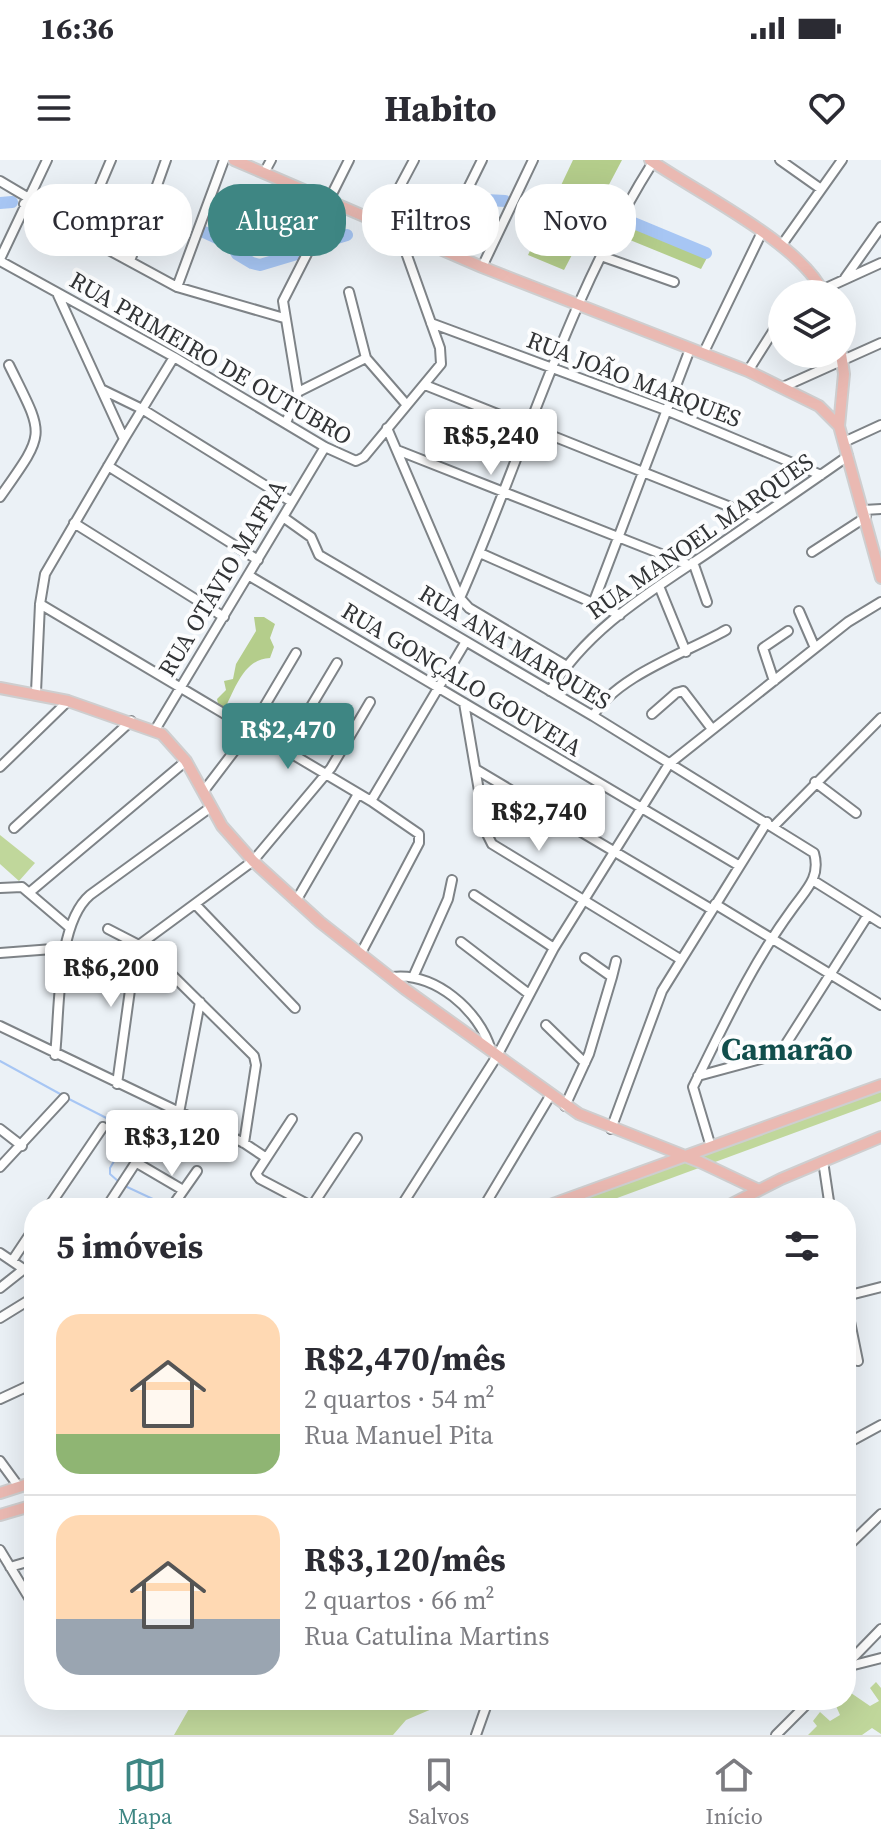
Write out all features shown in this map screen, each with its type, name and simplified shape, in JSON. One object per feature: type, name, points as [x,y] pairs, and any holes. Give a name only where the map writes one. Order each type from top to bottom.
[{"type":"main road","points":[[234,160],[288,184]]},
{"type":"main road","points":[[651,161],[781,246],[810,280]]},
{"type":"main road","points":[[455,256],[748,371],[826,411],[839,426]]},
{"type":"main road","points":[[842,368],[839,426],[881,578]]},
{"type":"main road","points":[[0,688],[36,692],[155,730],[170,740],[186,761],[228,835],[296,901],[392,977],[565,1106],[611,1129],[685,1155],[759,1190]]},
{"type":"main road","points":[[569,1198],[881,1085]]},
{"type":"main road","points":[[745,1198],[881,1137]]},
{"type":"main road","points":[[0,1493],[24,1485]]},
{"type":"main road","points":[[0,1515],[24,1508]]},
{"type":"street","points":[[34,184],[47,160]]},
{"type":"street","points":[[101,184],[111,160]]},
{"type":"street","points":[[130,261],[166,160]]},
{"type":"street","points":[[177,287],[224,160]]},
{"type":"street","points":[[264,173],[271,160]]},
{"type":"street","points":[[334,184],[349,160]]},
{"type":"street","points":[[401,184],[414,160]]},
{"type":"street","points":[[470,184],[482,160]]},
{"type":"street","points":[[482,267],[533,160]]},
{"type":"street","points":[[780,160],[821,189]]},
{"type":"street","points":[[781,246],[842,160]]},
{"type":"street","points":[[636,190],[651,161]]},
{"type":"street","points":[[0,181],[24,199]]},
{"type":"street","points":[[0,260],[24,205]]},
{"type":"street","points":[[845,279],[881,227]]},
{"type":"street","points":[[703,354],[762,232]]},
{"type":"street","points":[[121,256],[177,287],[284,318]]},
{"type":"street","points":[[286,423],[298,392],[284,318],[286,289],[307,256]]},
{"type":"street","points":[[407,256],[431,323],[441,364],[387,428],[460,598],[469,608],[565,665]]},
{"type":"street","points":[[460,598],[550,368],[601,256],[674,282]]},
{"type":"street","name":"RUA PRIMEIRO DE OUTUBRO","points":[[0,260],[351,461],[362,459],[387,428]]},
{"type":"street","points":[[845,279],[881,263]]},
{"type":"street","points":[[349,292],[366,358],[406,404]]},
{"type":"street","points":[[58,294],[124,439]]},
{"type":"street","name":"RUA JOÃO MARQUES","points":[[431,323],[668,411],[821,475]]},
{"type":"street","points":[[748,371],[768,339]]},
{"type":"street","points":[[856,352],[881,343]]},
{"type":"street","points":[[594,601],[645,474],[690,349]]},
{"type":"street","points":[[36,692],[40,604],[45,574],[174,357]]},
{"type":"street","points":[[298,392],[366,358]]},
{"type":"street","points":[[0,497],[34,448],[37,437],[31,410],[9,365]]},
{"type":"street","points":[[783,387],[820,368]]},
{"type":"street","points":[[425,385],[527,429],[758,518]]},
{"type":"street","points":[[102,389],[142,409],[292,502]]},
{"type":"street","points":[[844,442],[881,425]]},
{"type":"street","name":"RUA OTÁVIO MAFRA","points":[[155,730],[325,447]]},
{"type":"street","points":[[397,450],[691,564],[707,602]]},
{"type":"street","name":"RUA MANOEL MARQUES","points":[[550,691],[565,665],[594,635],[659,586],[848,456]]},
{"type":"street","points":[[108,466],[258,560]]},
{"type":"street","points":[[812,552],[865,513],[881,509]]},
{"type":"street","name":"RUA ANA MARQUES","points":[[283,517],[311,537],[319,555],[593,716],[814,853],[814,881]]},
{"type":"street","points":[[74,523],[224,617]]},
{"type":"street","points":[[480,553],[620,615]]},
{"type":"street","name":"RUA GONÇALO GOUVEIA","points":[[248,575],[738,865]]},
{"type":"street","points":[[659,586],[686,652]]},
{"type":"street","points":[[406,1198],[554,948],[669,764],[871,605],[881,602]]},
{"type":"street","points":[[40,604],[371,801],[420,836],[361,953]]},
{"type":"street","points":[[799,611],[815,648]]},
{"type":"street","points":[[593,716],[608,694],[726,630]]},
{"type":"street","points":[[774,681],[763,648],[788,631]]},
{"type":"street","points":[[371,801],[441,690],[465,643]]},
{"type":"street","points":[[203,792],[251,729],[296,653]]},
{"type":"street","points":[[285,750],[337,663]]},
{"type":"street","points":[[652,714],[676,693],[683,691],[712,729]]},
{"type":"street","points":[[0,767],[68,701]]},
{"type":"street","points":[[460,701],[477,770],[488,839],[680,959]]},
{"type":"street","points":[[117,1084],[139,945],[253,861],[324,775],[370,702]]},
{"type":"street","points":[[611,1129],[662,991],[738,865],[770,824],[881,718]]},
{"type":"street","points":[[14,828],[131,721]]},
{"type":"street","points":[[30,892],[186,761]]},
{"type":"street","points":[[477,770],[614,854],[771,938],[881,1005]]},
{"type":"street","points":[[815,782],[856,813]]},
{"type":"street","points":[[296,901],[358,794]]},
{"type":"street","points":[[55,1055],[69,927],[81,902],[211,807]]},
{"type":"street","points":[[414,975],[448,899],[452,880]]},
{"type":"street","points":[[711,1147],[692,1095],[698,1076],[725,1017],[771,938],[814,881],[881,923]]},
{"type":"street","points":[[0,888],[18,886],[30,892],[69,927]]},
{"type":"street","points":[[474,895],[554,948]]},
{"type":"street","points":[[195,904],[295,1008]]},
{"type":"street","points":[[698,1076],[777,1052],[789,1040],[868,915]]},
{"type":"street","points":[[108,929],[139,945],[200,1002],[256,1061],[244,1143]]},
{"type":"street","points":[[461,942],[529,994]]},
{"type":"street","points":[[0,953],[66,948]]},
{"type":"street","points":[[585,958],[612,977]]},
{"type":"street","points":[[565,1106],[590,1051],[616,961]]},
{"type":"street","points":[[392,977],[414,975],[454,999],[476,1018],[494,1053]]},
{"type":"street","points":[[179,1113],[200,1002]]},
{"type":"street","points":[[546,1025],[585,1063]]},
{"type":"street","points":[[0,1026],[244,1143],[265,1157]]},
{"type":"street","points":[[489,1198],[550,1096]]},
{"type":"street","points":[[0,1167],[64,1098]]},
{"type":"street","points":[[292,1119],[265,1157],[257,1177],[297,1198]]},
{"type":"street","points":[[55,1198],[103,1127]]},
{"type":"street","points":[[0,1129],[22,1146]]},
{"type":"street","points":[[320,1198],[357,1138]]},
{"type":"street","points":[[113,1198],[142,1153]]},
{"type":"street","points":[[823,1161],[829,1198]]},
{"type":"street","points":[[137,1163],[183,1190]]},
{"type":"street","points":[[178,1198],[197,1171]]},
{"type":"street","points":[[12,1261],[24,1243]]},
{"type":"street","points":[[0,1253],[24,1269],[0,1288]]},
{"type":"street","points":[[856,1296],[881,1287]]},
{"type":"street","points":[[0,1318],[24,1303]]},
{"type":"street","points":[[856,1351],[858,1361]]},
{"type":"street","points":[[0,1399],[24,1388]]},
{"type":"street","points":[[856,1438],[881,1425]]},
{"type":"street","points":[[0,1461],[19,1487]]},
{"type":"street","points":[[856,1538],[881,1514]]},
{"type":"street","points":[[0,1550],[24,1590]]},
{"type":"street","points":[[10,1567],[24,1563]]},
{"type":"street","points":[[856,1654],[881,1629]]},
{"type":"street","points":[[856,1664],[881,1658]]},
{"type":"street","points":[[476,1735],[485,1710]]},
{"type":"street","points":[[776,1735],[801,1710]]},
{"type":"green space","points":[[573,160],[622,160],[609,184],[562,184]]},
{"type":"green space","points":[[636,219],[702,247],[709,254],[701,269],[636,242]]},
{"type":"green space","points":[[530,256],[571,256],[564,270]]},
{"type":"green space","points":[[254,617],[264,617],[275,624],[270,638],[274,647],[270,658],[246,670],[224,710],[219,708],[217,699],[226,690],[224,681],[233,679],[236,664],[256,631]]},
{"type":"green space","points":[[0,835],[35,863],[19,881],[0,864]]},
{"type":"green space","points":[[881,1085],[881,1101],[617,1198],[573,1198]]},
{"type":"green space","points":[[876,1682],[881,1688],[881,1734],[872,1728],[862,1735],[808,1735],[817,1726],[813,1721],[820,1712],[830,1721],[840,1715],[838,1710],[856,1710],[856,1696],[870,1706],[879,1701],[870,1688]]},
{"type":"green space","points":[[188,1710],[430,1710],[406,1720],[393,1735],[174,1735]]},
{"type":"waterway","points":[[499,201],[505,201]]},
{"type":"waterway","points":[[0,203],[12,202]]},
{"type":"waterway","points":[[636,224],[706,253]]},
{"type":"waterway","points":[[204,232],[208,234]]},
{"type":"waterway","points":[[240,256],[260,265],[290,256]]},
{"type":"waterway","points":[[0,1061],[62,1095]]},
{"type":"waterway","points":[[67,1098],[132,1131],[110,1168],[110,1174],[119,1182]]},
{"type":"waterway","points":[[125,1186],[151,1198]]},
{"type":"district","name":"Camarão","points":[[787,1049]]}]
